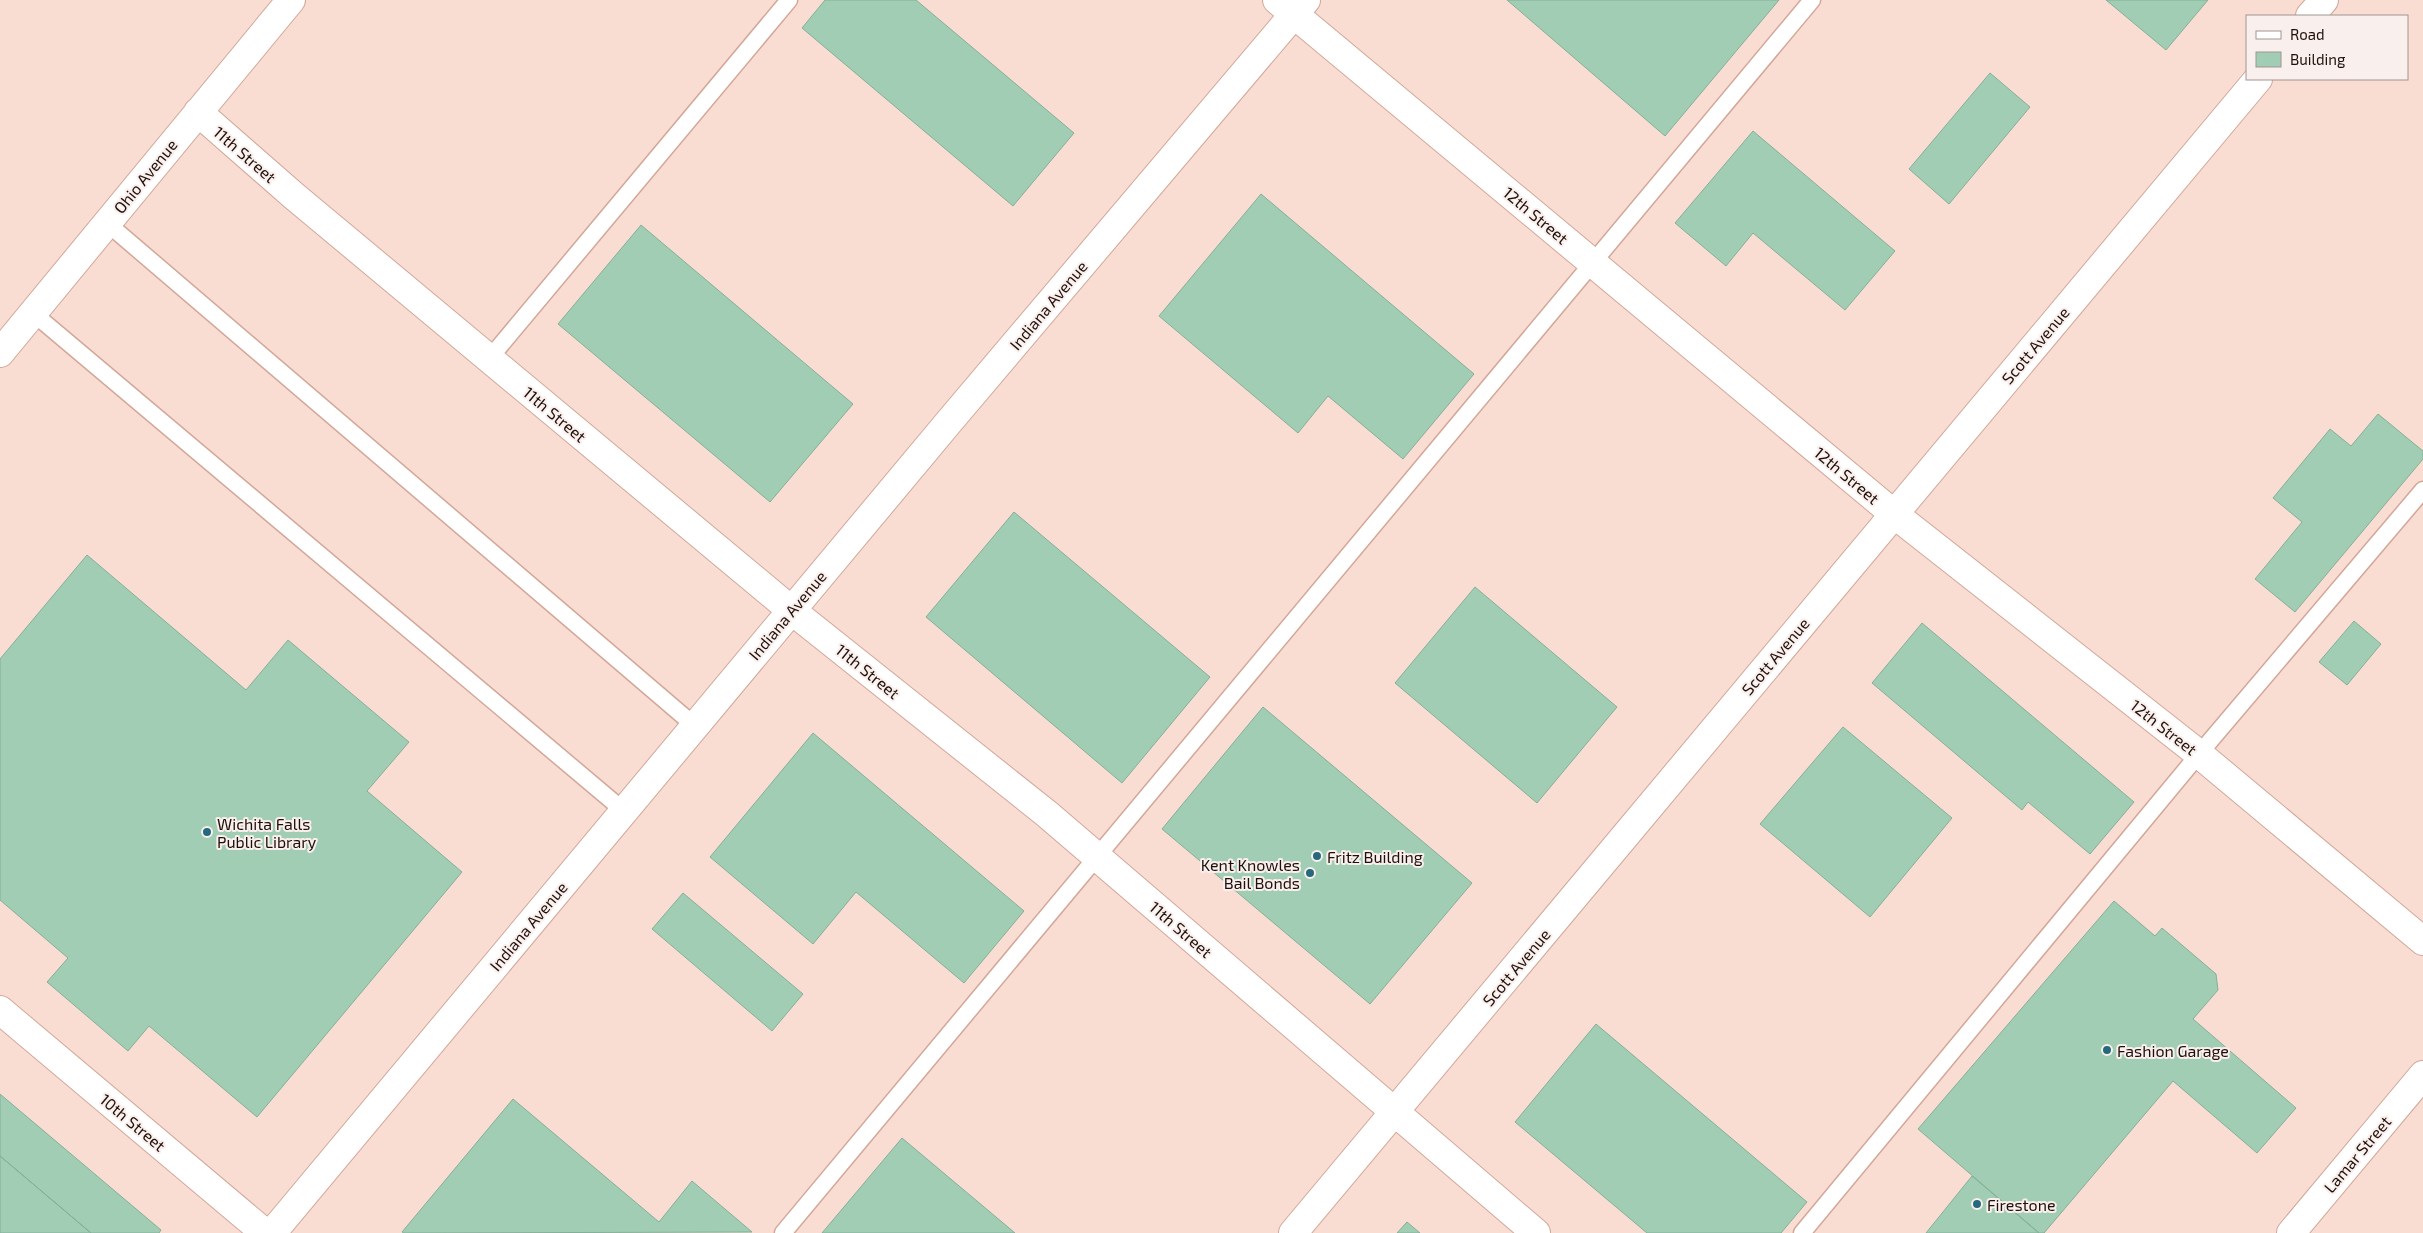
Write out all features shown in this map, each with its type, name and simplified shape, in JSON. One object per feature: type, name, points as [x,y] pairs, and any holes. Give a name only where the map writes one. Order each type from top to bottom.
[{"type":"street","name":"Ohio Avenue","points":[[0,353],[291,0]]},
{"type":"street","points":[[2311,15],[2324,0]]},
{"type":"street","name":"12th Street","points":[[1292,5],[1593,262],[1894,514],[2199,754],[2423,941]]},
{"type":"street","name":"Indiana Avenue","points":[[272,1233],[792,610],[1292,5]]},
{"type":"street","name":"Scott Avenue","points":[[1293,1233],[2257,80]]},
{"type":"street","name":"11th Street","points":[[198,112],[301,202],[792,610],[1047,814],[1536,1233]]},
{"type":"street","name":"10th Street","points":[[0,1010],[265,1233]]},
{"type":"street","name":"Lamar Street","points":[[2290,1233],[2423,1075]]},
{"type":"lane","points":[[490,359],[789,0]]},
{"type":"lane","points":[[783,1233],[1812,0]]},
{"type":"lane","points":[[107,223],[695,726]]},
{"type":"lane","points":[[33,313],[624,811]]},
{"type":"lane","points":[[1802,1233],[2199,754],[2423,490]]},
{"type":"building","points":[[825,0],[916,0],[1074,133],[1013,206],[802,28]]},
{"type":"building","points":[[1507,0],[1779,0],[1665,136]]},
{"type":"building","points":[[2106,0],[2208,0],[2166,50]]},
{"type":"building","points":[[1990,73],[2030,107],[1949,204],[1909,169]]},
{"type":"building","points":[[1753,131],[1895,251],[1845,310],[1753,233],[1726,266],[1675,223]]},
{"type":"building","points":[[1261,194],[1474,374],[1403,459],[1328,396],[1298,433],[1159,316]]},
{"type":"building","points":[[641,225],[853,404],[770,502],[558,324]]},
{"type":"building","points":[[2378,414],[2423,451],[2423,459],[2295,612],[2255,579],[2302,522],[2273,498],[2330,429],[2351,446]]},
{"type":"building","points":[[1014,512],[1210,677],[1122,783],[926,617]]},
{"type":"building","name":"Wichita Falls Public Library","points":[[87,555],[246,690],[288,640],[409,742],[367,791],[462,872],[257,1117],[149,1026],[128,1051],[47,982],[68,958],[0,900],[0,659]]},
{"type":"building","points":[[1475,587],[1617,707],[1537,803],[1395,683]]},
{"type":"building","points":[[2354,621],[2381,644],[2347,685],[2319,662]]},
{"type":"building","points":[[1922,623],[2134,802],[2090,854],[2028,802],[2022,810],[1872,683]]},
{"type":"building","name":"Fritz Building","points":[[1263,707],[1472,883],[1370,1004],[1162,829]]},
{"type":"building","points":[[1843,727],[1952,818],[1870,917],[1760,824]]},
{"type":"building","points":[[813,733],[1024,911],[964,983],[856,892],[813,944],[710,857]]},
{"type":"building","points":[[683,893],[803,994],[772,1031],[652,929]]},
{"type":"building","name":"Fashion Garage","points":[[2114,901],[2155,936],[2162,928],[2216,974],[2218,990],[2193,1019],[2296,1108],[2257,1153],[2173,1081],[2044,1233],[2039,1233],[1918,1129]]},
{"type":"building","points":[[1596,1024],[1807,1202],[1781,1233],[1647,1233],[1515,1122]]},
{"type":"building","points":[[0,1094],[161,1230],[159,1233],[91,1233],[0,1156]]},
{"type":"building","points":[[513,1099],[659,1222],[692,1181],[752,1232],[402,1232]]},
{"type":"building","points":[[902,1138],[1015,1233],[822,1233]]},
{"type":"building","points":[[0,1156],[91,1233],[0,1233]]},
{"type":"building","name":"Firestone","points":[[1972,1176],[2039,1233],[1926,1233]]},
{"type":"building","points":[[1407,1222],[1420,1233],[1397,1233]]},
{"type":"place","name":"Wichita Falls Public Library","points":[[207,832]]},
{"type":"place","name":"Fritz Building","points":[[1317,856]]},
{"type":"place","name":"Kent Knowles Bail Bonds","points":[[1310,873]]},
{"type":"place","name":"Fashion Garage","points":[[2107,1050]]},
{"type":"place","name":"Firestone","points":[[1977,1204]]}]
